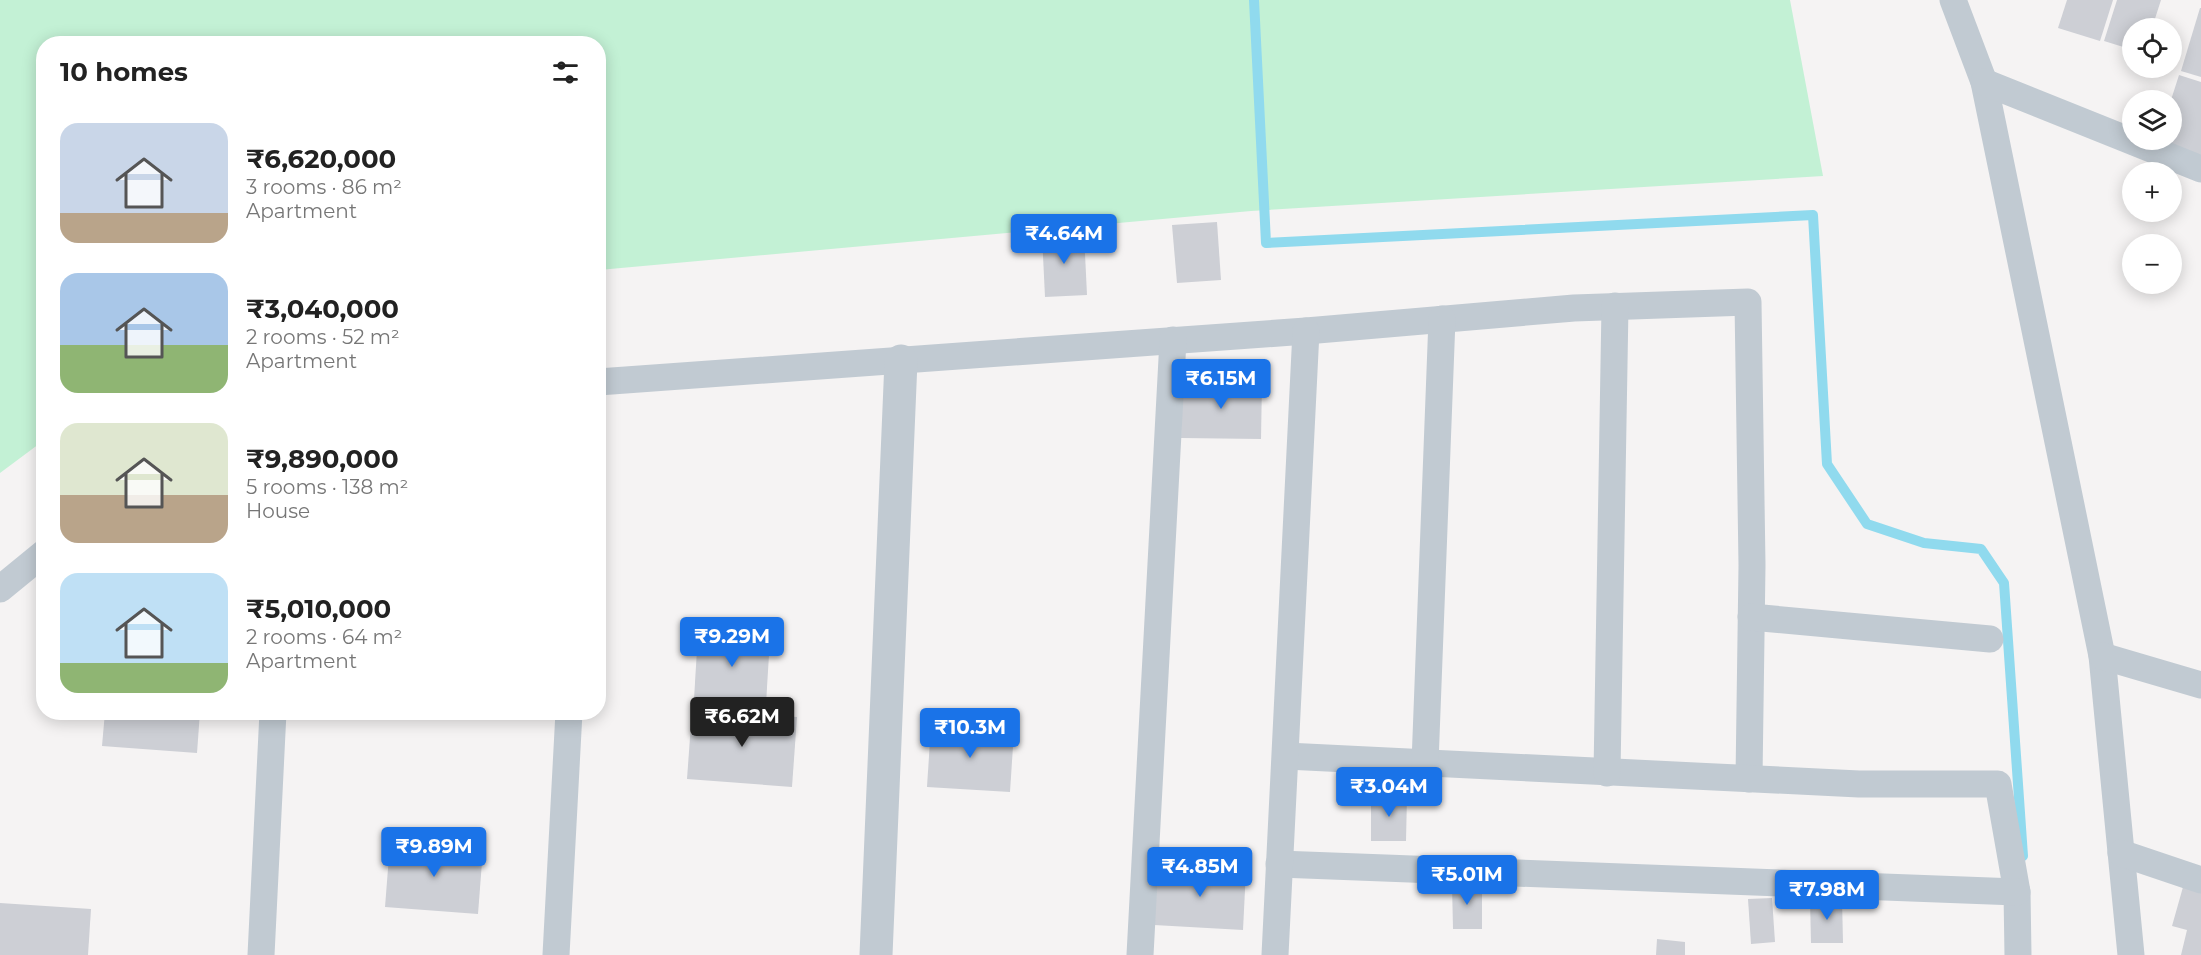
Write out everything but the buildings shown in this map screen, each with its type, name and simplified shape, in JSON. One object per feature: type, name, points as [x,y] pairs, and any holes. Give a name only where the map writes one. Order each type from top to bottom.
[{"type":"street","points":[[1953,0],[1984,82],[2102,656],[2131,955]]},
{"type":"street","points":[[1984,82],[2201,169]]},
{"type":"street","points":[[606,381],[1306,331],[1615,306],[1748,302],[1751,616],[1749,779]]},
{"type":"street","points":[[1607,773],[1615,306]]},
{"type":"street","points":[[1425,763],[1442,319]]},
{"type":"street","points":[[1275,955],[1306,331]]},
{"type":"street","points":[[1140,955],[1173,340]]},
{"type":"street","points":[[876,955],[901,361]]},
{"type":"street","points":[[0,589],[36,560]]},
{"type":"street","points":[[1751,616],[1990,639]]},
{"type":"street","points":[[2102,656],[2201,685]]},
{"type":"street","points":[[261,955],[273,720]]},
{"type":"street","points":[[556,955],[569,720]]},
{"type":"street","points":[[1286,756],[1859,784],[1998,784],[2017,892],[2019,955]]},
{"type":"street","points":[[2121,853],[2201,880]]},
{"type":"street","points":[[1278,864],[2017,892]]},
{"type":"green space","points":[[0,0],[1790,0],[1823,176],[1251,211],[606,269],[606,36],[36,36],[36,446],[0,473]]},
{"type":"waterway","points":[[1254,0],[1266,243],[1813,215],[1827,464],[1867,524],[1924,543],[1981,549],[2004,583],[2023,856]]}]
